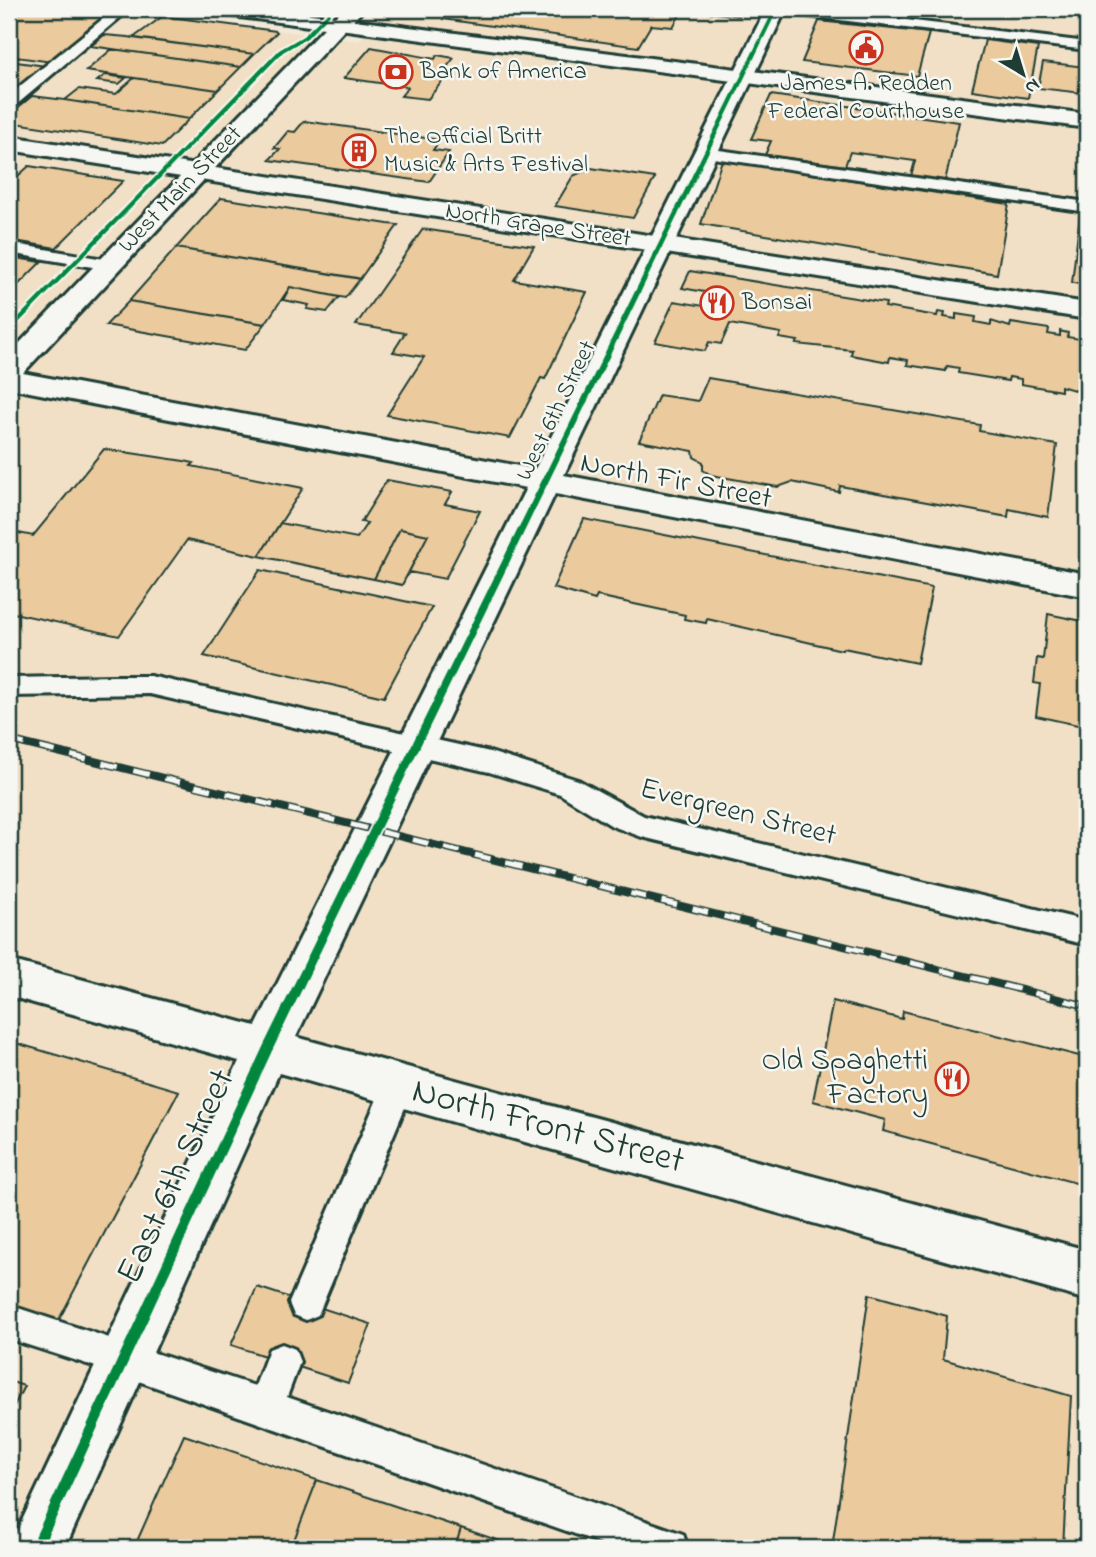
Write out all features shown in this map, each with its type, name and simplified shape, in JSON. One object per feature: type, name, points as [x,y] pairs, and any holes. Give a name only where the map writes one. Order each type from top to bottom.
[{"type":"street","points":[[225,9],[346,16],[742,77],[1087,121]]},
{"type":"street","name":"West 6th Street","points":[[373,830],[776,9]]},
{"type":"street","name":"West Main Street","points":[[9,371],[346,16]]},
{"type":"street","name":"North Grape Street","points":[[9,143],[1087,311]]},
{"type":"street","name":"North Fir Street","points":[[9,379],[1087,585]]},
{"type":"street","name":"East 6th Street","points":[[36,1548],[267,1050],[373,830]]},
{"type":"street","name":"North Front Street","points":[[9,978],[1087,1275]]},
{"type":"lane","points":[[9,103],[123,9]]},
{"type":"lane","points":[[782,9],[1087,46]]},
{"type":"lane","points":[[705,153],[1087,207]]},
{"type":"lane","points":[[9,248],[110,265]]},
{"type":"lane","name":"Evergreen Street","points":[[9,687],[48,690],[125,683],[150,685],[415,744],[541,776],[569,787],[622,819],[642,826],[1087,933]]},
{"type":"lane","points":[[306,1303],[398,1086]]},
{"type":"lane","points":[[9,1322],[124,1358],[669,1548]]},
{"type":"lane","points":[[265,1408],[282,1362]]},
{"type":"shaded area","points":[[9,9],[115,9],[359,41],[389,9],[1087,9],[1087,1548],[9,1548]]},
{"type":"building","points":[[9,9],[88,9],[112,12],[52,62],[9,56]]},
{"type":"building","points":[[27,9],[88,9],[112,12],[52,62],[9,56],[9,19]]},
{"type":"building","points":[[451,9],[683,9],[673,27],[651,25],[638,47],[443,19]]},
{"type":"building","points":[[683,9],[743,9],[739,16]]},
{"type":"building","points":[[163,16],[277,32],[254,54],[133,38]]},
{"type":"building","name":"James A. Redden Federal Courthouse","points":[[819,21],[929,33],[917,76],[802,62]]},
{"type":"building","points":[[104,35],[254,54],[241,67],[91,46]]},
{"type":"building","points":[[985,40],[1038,47],[1028,98],[972,90]]},
{"type":"building","name":"Bank of America","points":[[371,47],[435,59],[437,55],[454,58],[439,77],[445,78],[428,99],[401,96],[408,87],[344,78]]},
{"type":"building","points":[[112,49],[241,67],[218,90],[86,71]]},
{"type":"building","points":[[9,61],[46,66],[14,91],[9,91]]},
{"type":"building","points":[[1043,62],[1086,67],[1082,93],[1038,88]]},
{"type":"building","points":[[105,75],[126,78],[119,84],[97,81]]},
{"type":"building","points":[[134,78],[218,90],[189,119],[65,100],[79,89],[116,94]]},
{"type":"building","points":[[771,95],[959,122],[945,181],[911,176],[915,161],[850,152],[845,166],[765,155],[771,141],[751,139]]},
{"type":"building","points":[[32,96],[189,119],[162,146],[9,122],[9,115]]},
{"type":"building","name":"The Official Britt Music & Arts Festival","points":[[304,121],[440,140],[433,150],[449,152],[429,182],[269,160],[280,149],[274,148],[288,131],[295,132]]},
{"type":"building","points":[[722,160],[1009,204],[997,274],[701,224]]},
{"type":"building","points":[[29,166],[123,181],[56,248],[9,240],[9,184]]},
{"type":"building","points":[[591,168],[655,178],[633,218],[555,206],[573,176]]},
{"type":"building","points":[[221,198],[398,225],[360,279],[176,248]]},
{"type":"building","points":[[1080,214],[1087,215],[1087,285],[1072,283]]},
{"type":"building","points":[[423,229],[534,246],[514,280],[587,292],[545,379],[541,378],[510,438],[387,415],[424,357],[393,352],[405,333],[356,325]]},
{"type":"building","points":[[176,248],[360,279],[345,298],[290,287],[265,324],[129,301]]},
{"type":"building","points":[[9,257],[41,262],[9,294]]},
{"type":"building","points":[[690,271],[886,303],[885,307],[937,316],[938,312],[945,313],[944,317],[956,319],[956,314],[976,317],[975,322],[991,325],[991,321],[1010,327],[1011,323],[1049,329],[1048,334],[1060,336],[1060,331],[1068,333],[1067,337],[1087,340],[1087,394],[1061,386],[1061,391],[1021,384],[1021,379],[1009,377],[1008,381],[958,373],[959,368],[947,366],[946,371],[907,365],[908,360],[890,357],[889,362],[851,355],[852,350],[796,344],[798,341],[779,338],[781,333],[730,324],[721,344],[709,342],[705,351],[655,342],[674,301],[716,308],[721,295],[682,288]]},
{"type":"building","points":[[290,287],[339,297],[327,312],[307,309],[309,305],[283,300]]},
{"type":"building","points":[[129,301],[265,324],[245,350],[106,325]]},
{"type":"building","points":[[708,378],[980,425],[979,431],[1057,445],[1048,517],[1009,509],[1008,517],[840,486],[839,492],[792,482],[778,487],[711,475],[703,470],[703,462],[694,457],[693,451],[639,441],[659,395],[698,401]]},
{"type":"building","points":[[104,449],[184,461],[194,463],[191,466],[303,488],[259,556],[187,540],[119,636],[9,612],[9,531],[33,536]]},
{"type":"building","points":[[387,480],[452,492],[445,504],[480,511],[445,579],[409,572],[428,535],[400,529],[374,579],[259,556],[280,523],[357,538],[367,523],[361,522]]},
{"type":"building","points":[[584,519],[932,588],[917,663],[843,648],[842,650],[707,619],[706,623],[684,619],[685,615],[597,596],[595,600],[553,588]]},
{"type":"building","points":[[400,529],[428,535],[402,585],[374,579]]},
{"type":"building","points":[[260,570],[432,607],[384,697],[204,656]]},
{"type":"building","points":[[1048,614],[1087,622],[1087,727],[1036,716],[1040,684],[1034,683],[1037,658],[1043,659]]},
{"type":"building","name":"Old Spaghetti Factory","points":[[833,1001],[902,1019],[903,1011],[1087,1058],[1087,1186],[883,1131],[885,1120],[813,1101]]},
{"type":"building","points":[[9,1041],[179,1091],[53,1331],[9,1317]]},
{"type":"building","points":[[257,1287],[371,1324],[348,1383],[231,1345]]},
{"type":"building","points":[[869,1294],[947,1316],[943,1359],[1071,1396],[1063,1548],[832,1548]]},
{"type":"building","points":[[9,1381],[24,1386],[9,1416]]},
{"type":"building","points":[[184,1435],[317,1480],[291,1548],[134,1548]]},
{"type":"building","points":[[317,1480],[461,1528],[455,1548],[291,1548]]},
{"type":"building","points":[[461,1528],[521,1548],[455,1548]]},
{"type":"railway","points":[[9,740],[1087,1006]]},
{"type":"cycle path","points":[[9,330],[281,51],[305,37],[333,9]]},
{"type":"cycle path","points":[[36,1548],[267,1050],[776,9]]},
{"type":"place","name":"James A. Redden Federal Courthouse","points":[[866,48]]},
{"type":"place","name":"Bank of America","points":[[396,72]]},
{"type":"place","name":"The Official Britt Music & Arts Festival","points":[[359,151]]},
{"type":"place","name":"Bonsai","points":[[717,303]]},
{"type":"place","name":"Old Spaghetti Factory","points":[[952,1079]]}]
